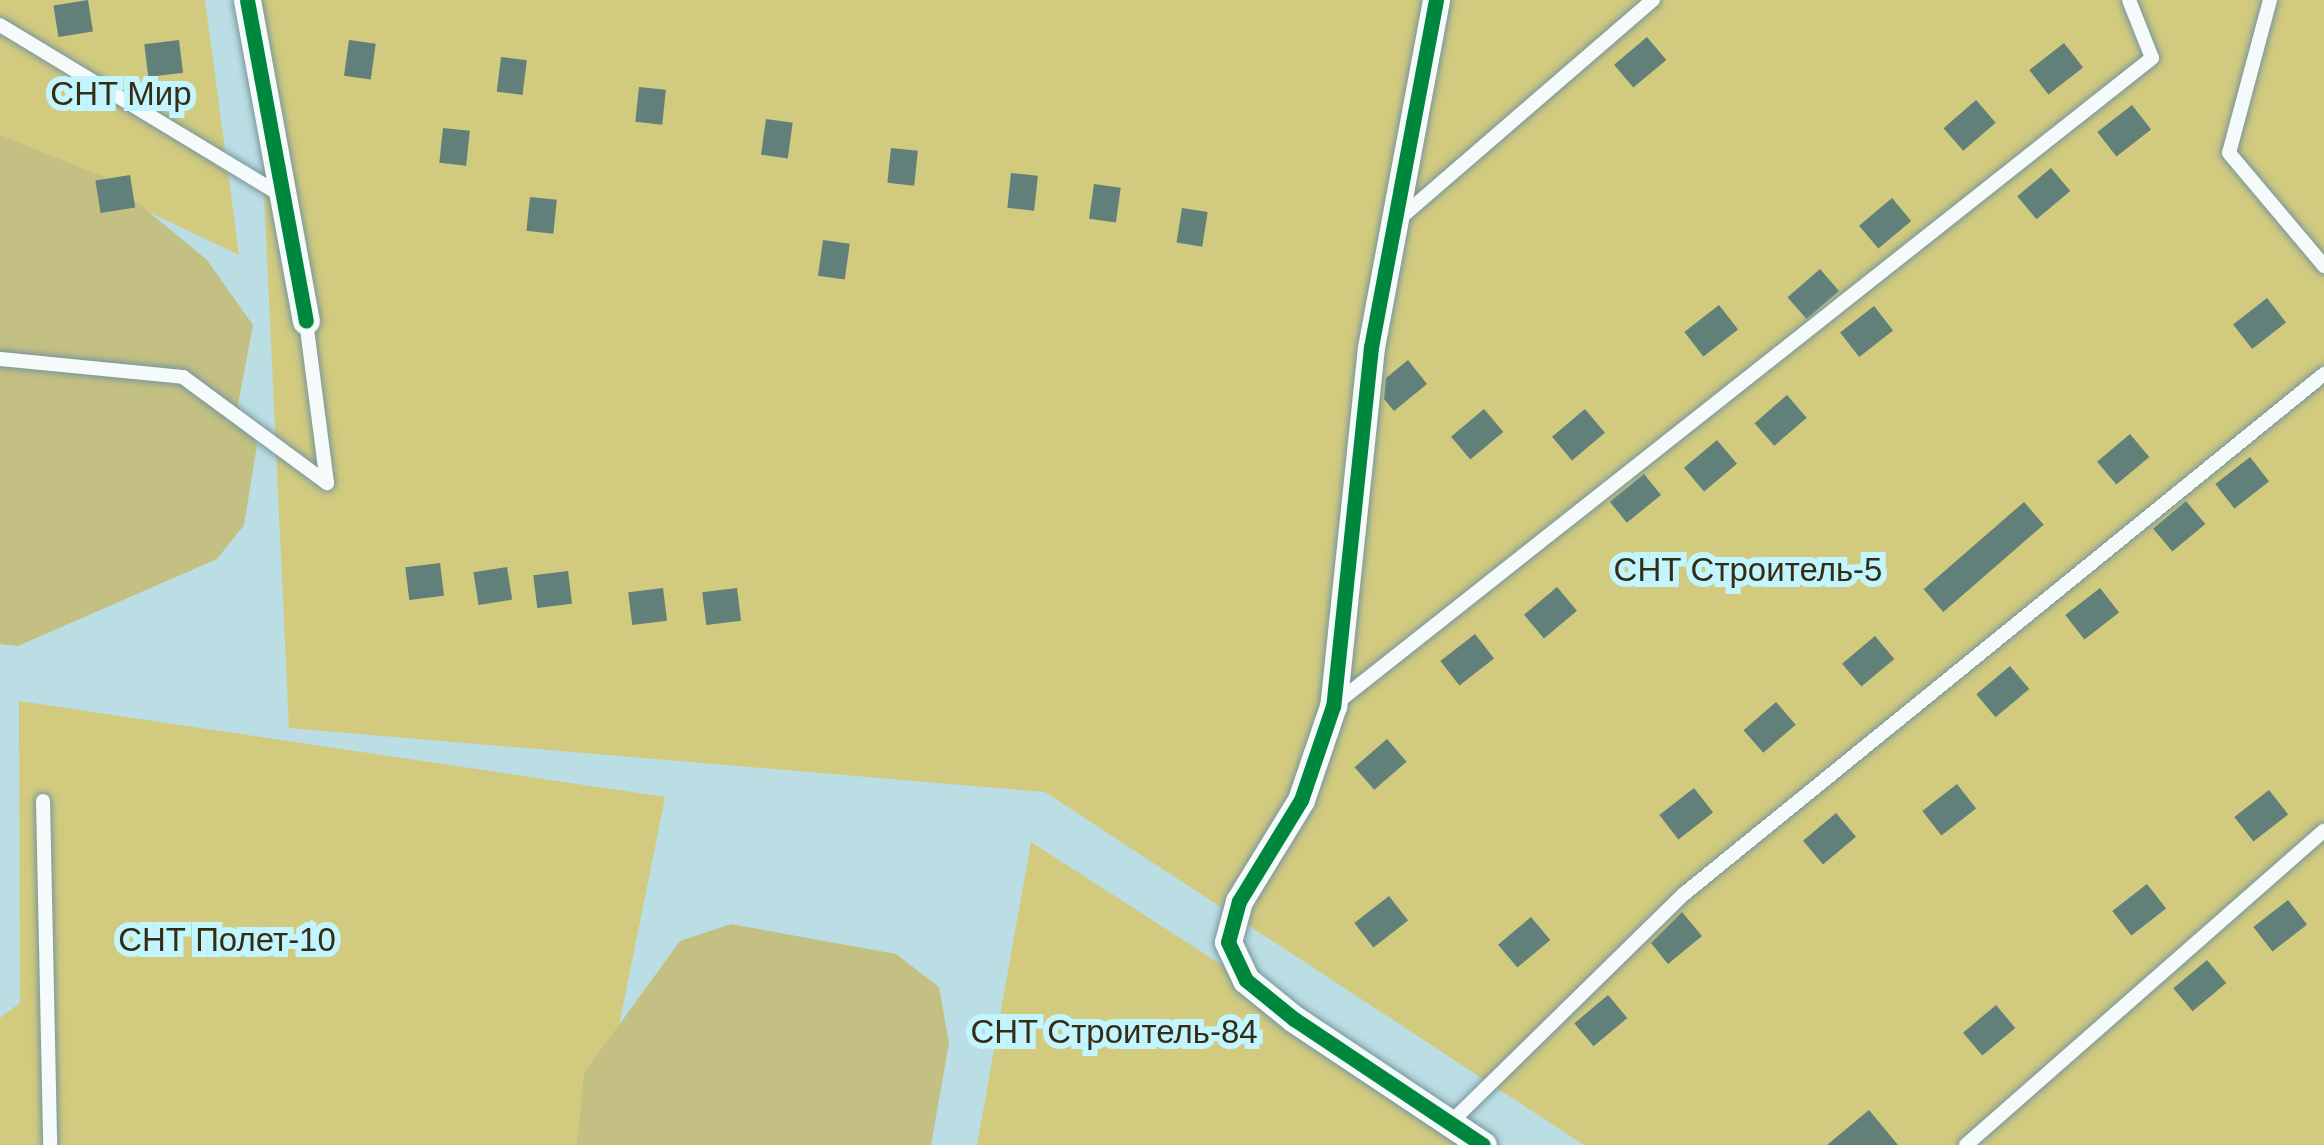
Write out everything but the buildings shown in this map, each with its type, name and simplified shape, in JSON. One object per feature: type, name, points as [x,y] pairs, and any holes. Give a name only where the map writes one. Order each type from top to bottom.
[{"type":"street","points":[[248,0],[306,321]]},
{"type":"street","points":[[1436,0],[1371,347],[1333,706],[1301,800],[1239,901],[1228,942],[1246,980],[1294,1019],[1483,1145]]},
{"type":"lane","points":[[1394,224],[1653,0]]},
{"type":"lane","points":[[1333,706],[2152,58],[2129,0]]},
{"type":"lane","points":[[2270,0],[2229,153],[2324,266]]},
{"type":"lane","points":[[0,25],[282,196]]},
{"type":"lane","points":[[0,359],[183,377],[327,483],[306,321]]},
{"type":"lane","points":[[1450,1123],[1684,894],[2324,374]]},
{"type":"lane","points":[[43,801],[50,1145]]},
{"type":"lane","points":[[1966,1145],[2324,831]]},
{"type":"green space","name":"СНТ Мир","points":[[0,0],[205,0],[239,255],[0,141]]},
{"type":"green space","name":"СНТ Строитель-5","points":[[255,0],[2324,0],[2324,1145],[1584,1145],[1045,792],[289,728]]},
{"type":"green space","name":"СНТ Полет-10","points":[[19,701],[665,797],[595,1145],[0,1145],[0,1018],[20,1003]]},
{"type":"green space","name":"СНТ Строитель-84","points":[[1031,842],[1501,1145],[977,1145]]},
{"type":"shaded area","points":[[0,135],[109,179],[207,260],[253,325],[238,405],[257,445],[244,525],[217,559],[18,646],[0,644]]},
{"type":"shaded area","points":[[731,924],[896,954],[939,987],[949,1043],[931,1145],[577,1145],[584,1073],[680,941]]},
{"type":"cycle path","points":[[247,0],[306,321]]},
{"type":"cycle path","points":[[1436,0],[1371,347],[1333,706],[1301,800],[1239,901],[1228,942],[1246,980],[1294,1019],[1483,1145]]}]
